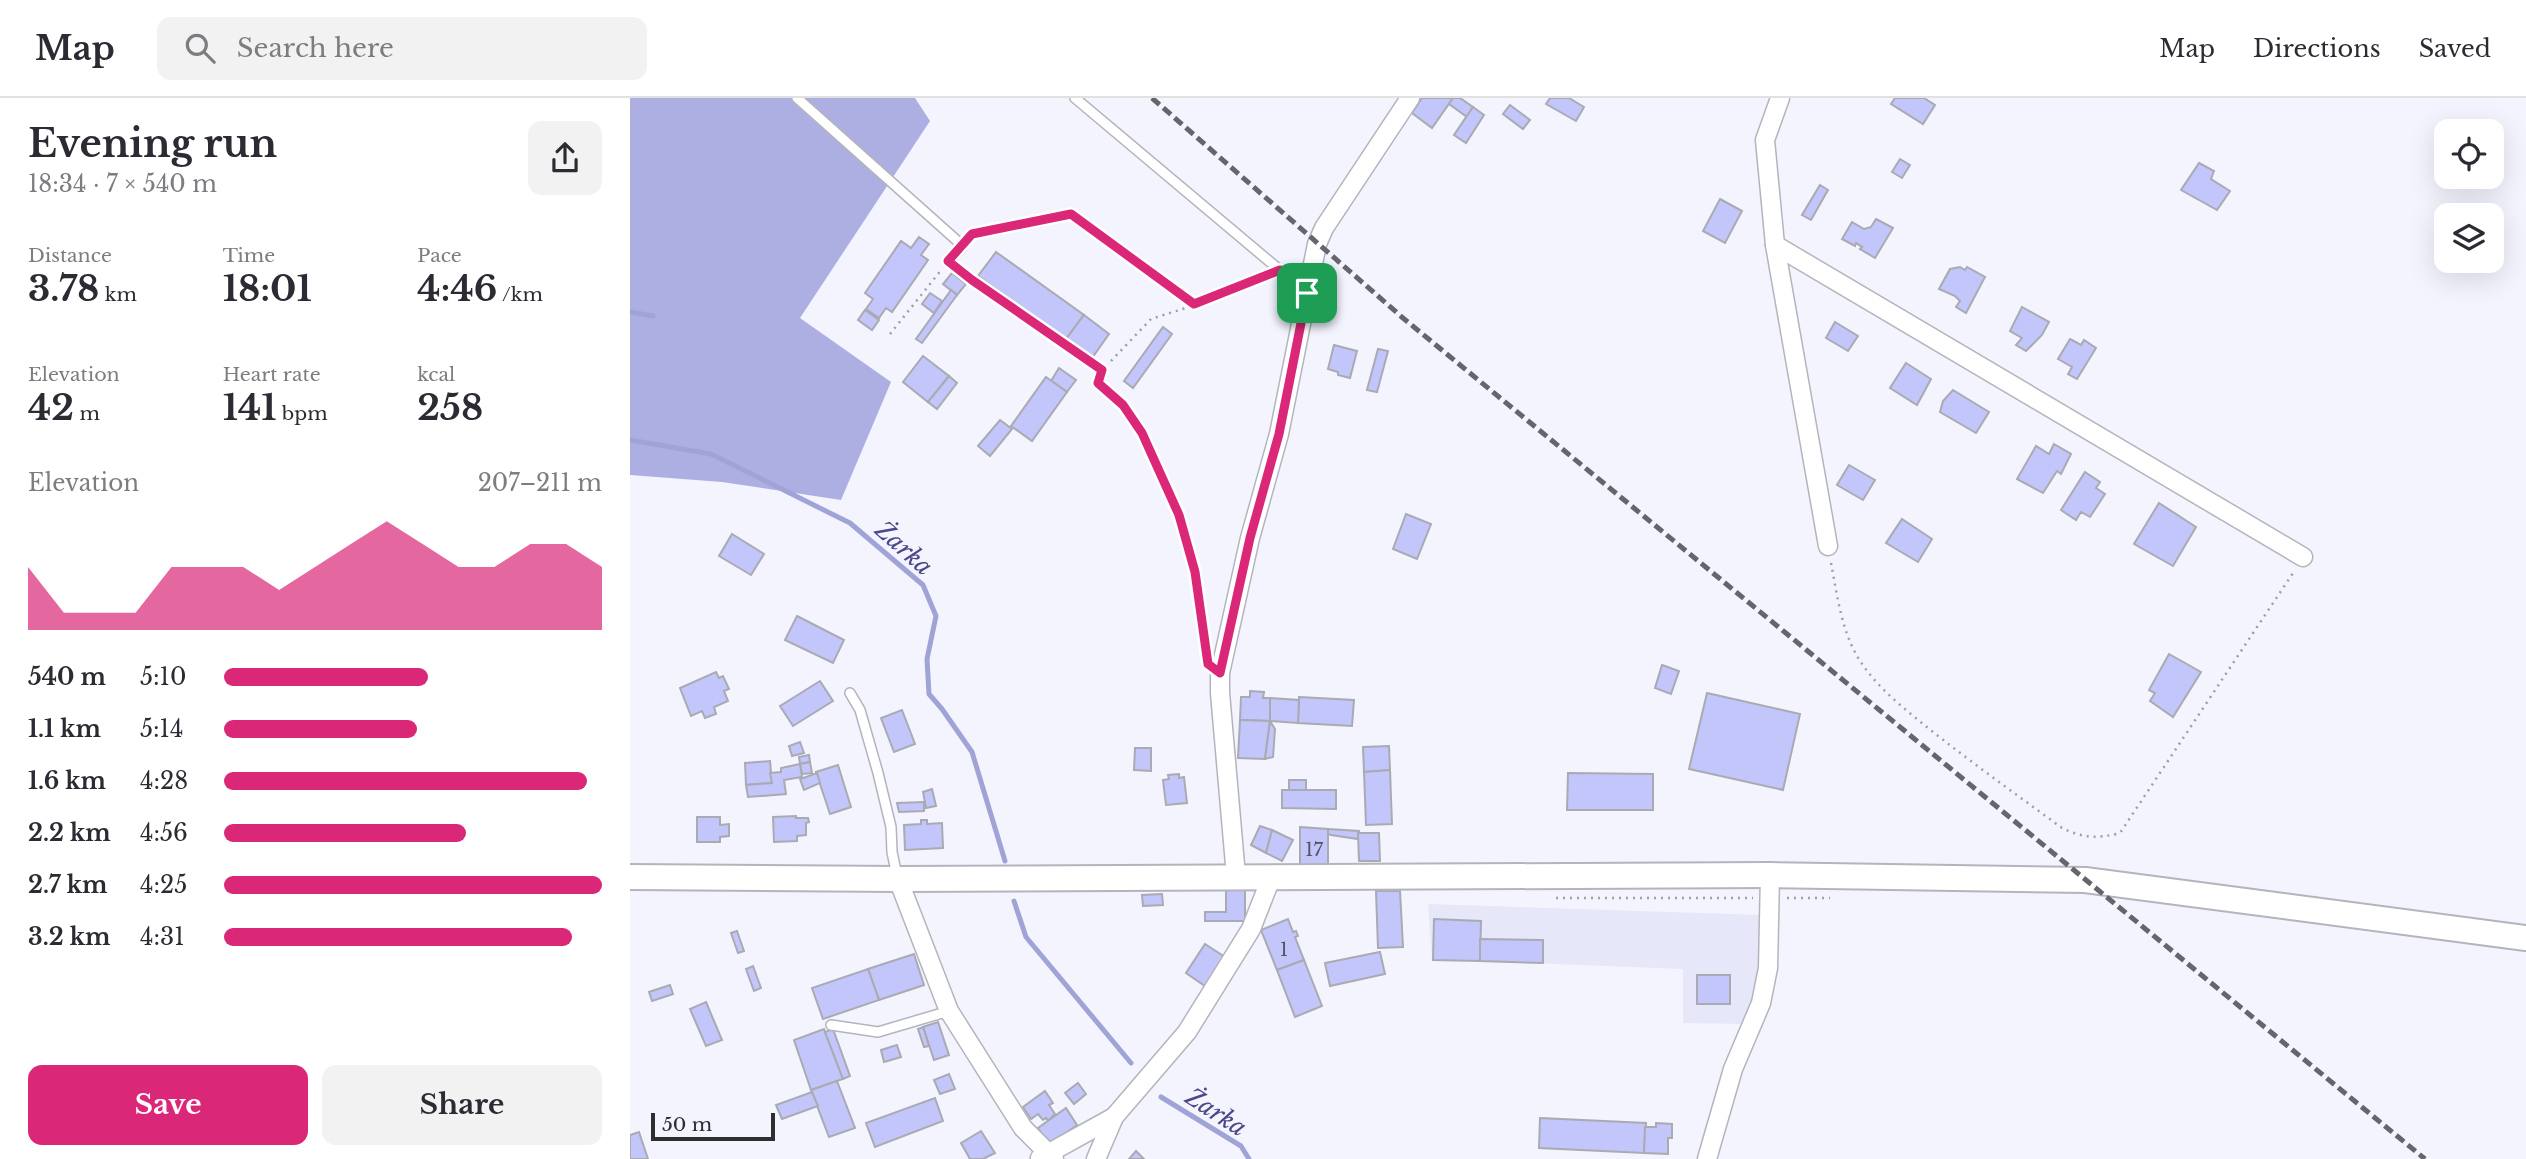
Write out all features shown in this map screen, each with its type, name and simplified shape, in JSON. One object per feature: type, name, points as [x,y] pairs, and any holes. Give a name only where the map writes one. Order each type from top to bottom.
[{"type":"main road","points":[[630,877],[898,879],[1770,875],[2085,880],[2526,938]]},
{"type":"street","points":[[1236,876],[1220,673],[1250,538],[1279,434],[1317,244],[1324,228],[1410,98]]},
{"type":"street","points":[[1780,98],[1765,140],[1775,246],[1828,546]]},
{"type":"street","points":[[1775,246],[2303,557]]},
{"type":"street","points":[[1707,1159],[1729,1080],[1761,1003],[1768,968],[1770,875]]},
{"type":"street","points":[[1096,1159],[1114,1117],[1186,1032],[1251,929],[1271,878]]},
{"type":"street","points":[[898,879],[949,1011],[1023,1128],[1047,1157],[1114,1117]]},
{"type":"lane","points":[[797,98],[963,246],[948,261],[1102,370],[1098,383],[1123,405],[1142,433],[1179,515],[1195,572],[1208,664],[1220,673]]},
{"type":"lane","points":[[1075,98],[1307,293]]},
{"type":"lane","points":[[850,693],[860,710],[878,773],[891,827],[892,852],[898,879]]},
{"type":"lane","points":[[831,1025],[878,1032],[949,1011]]},
{"type":"path","points":[[963,246],[972,234],[1071,214],[1194,304]]},
{"type":"path","points":[[890,334],[948,261]]},
{"type":"path","points":[[1102,370],[1151,319],[1280,270]]},
{"type":"path","points":[[1828,546],[1843,625],[1856,655],[1873,678],[1897,702],[1958,752],[2062,828],[2081,836],[2101,838],[2120,833],[2303,557]]},
{"type":"shaded area","points":[[630,98],[915,98],[930,121],[800,318],[891,382],[841,500],[722,482],[630,475]]},
{"type":"shaded area","points":[[1428,904],[1761,915],[1760,971],[1747,1024],[1683,1023],[1683,969],[1432,959]]},
{"type":"building","points":[[1422,98],[1453,98],[1432,128],[1412,113]]},
{"type":"building","points":[[1453,98],[1460,98],[1473,107],[1467,117],[1449,104]]},
{"type":"building","points":[[1550,98],[1569,98],[1584,107],[1576,121],[1546,104]]},
{"type":"building","points":[[1895,98],[1924,98],[1935,105],[1923,124],[1891,104]]},
{"type":"building","points":[[1510,105],[1530,120],[1523,129],[1503,114]]},
{"type":"building","points":[[1473,107],[1484,115],[1466,143],[1454,135]]},
{"type":"building","points":[[1900,159],[1910,165],[1902,178],[1892,172]]},
{"type":"building","points":[[2199,163],[2214,171],[2211,179],[2230,191],[2217,210],[2181,190]]},
{"type":"building","points":[[1820,185],[1828,190],[1811,220],[1802,215]]},
{"type":"building","points":[[1720,199],[1742,211],[1725,243],[1703,231]]},
{"type":"building","points":[[1876,219],[1893,228],[1875,258],[1860,249],[1862,247],[1856,243],[1855,246],[1842,239],[1852,222],[1864,229],[1871,227]]},
{"type":"building","points":[[919,237],[929,244],[921,255],[928,260],[892,312],[886,308],[879,318],[866,309],[873,299],[865,293],[901,241],[911,248]]},
{"type":"building","points":[[996,252],[1084,315],[1066,339],[978,276]]},
{"type":"building","points":[[1960,267],[1965,270],[1967,267],[1985,277],[1966,313],[1956,307],[1960,301],[1955,296],[1939,289],[1950,269]]},
{"type":"building","points":[[952,273],[966,284],[957,295],[943,284]]},
{"type":"building","points":[[951,290],[957,295],[922,343],[916,339]]},
{"type":"building","points":[[930,293],[942,301],[934,313],[922,304]]},
{"type":"building","points":[[2022,307],[2049,322],[2042,335],[2026,351],[2016,345],[2022,338],[2010,331]]},
{"type":"building","points":[[865,310],[879,320],[872,330],[858,320]]},
{"type":"building","points":[[1084,315],[1109,334],[1092,358],[1066,339]]},
{"type":"building","points":[[1835,322],[1858,336],[1848,351],[1826,338]]},
{"type":"building","points":[[1163,327],[1172,334],[1133,388],[1124,381]]},
{"type":"building","points":[[2070,339],[2081,345],[2084,340],[2096,348],[2077,379],[2068,374],[2072,367],[2058,359]]},
{"type":"building","points":[[1334,345],[1357,351],[1350,378],[1328,369]]},
{"type":"building","points":[[1378,349],[1388,351],[1377,392],[1367,390]]},
{"type":"building","points":[[923,356],[949,376],[928,402],[903,382]]},
{"type":"building","points":[[1906,363],[1931,379],[1917,405],[1890,388]]},
{"type":"building","points":[[1059,368],[1076,380],[1067,392],[1051,381]]},
{"type":"building","points":[[949,376],[957,383],[937,409],[928,402]]},
{"type":"building","points":[[1046,377],[1067,392],[1032,441],[1011,426]]},
{"type":"building","points":[[1953,390],[1989,412],[1976,433],[1940,412],[1943,401]]},
{"type":"building","points":[[1000,420],[1012,429],[990,456],[978,446]]},
{"type":"building","points":[[2054,444],[2071,454],[2061,474],[2057,471],[2043,493],[2017,479],[2036,446],[2049,454]]},
{"type":"building","points":[[1849,465],[1875,480],[1863,500],[1837,485]]},
{"type":"building","points":[[2085,472],[2100,482],[2096,488],[2105,494],[2090,517],[2081,512],[2076,520],[2061,510]]},
{"type":"building","points":[[2159,503],[2196,527],[2173,566],[2134,544]]},
{"type":"building","points":[[1406,514],[1431,524],[1417,559],[1393,549]]},
{"type":"building","points":[[1902,519],[1932,539],[1918,562],[1886,543]]},
{"type":"building","points":[[732,534],[764,554],[751,575],[719,556]]},
{"type":"building","points":[[797,616],[844,640],[833,663],[785,640]]},
{"type":"building","points":[[2169,654],[2201,672],[2173,717],[2150,701],[2155,693],[2149,690]]},
{"type":"building","points":[[1662,665],[1679,671],[1671,694],[1655,688]]},
{"type":"building","points":[[716,672],[719,678],[723,676],[729,689],[724,691],[728,701],[714,707],[716,714],[705,718],[702,711],[691,716],[680,688]]},
{"type":"building","points":[[820,681],[833,701],[793,726],[780,706]]},
{"type":"building","points":[[1250,691],[1264,692],[1263,698],[1270,698],[1270,721],[1240,720],[1241,697],[1250,697]]},
{"type":"building","points":[[1707,693],[1800,714],[1783,790],[1689,769]]},
{"type":"building","points":[[1299,697],[1354,700],[1352,726],[1298,723]]},
{"type":"building","points":[[1270,698],[1299,700],[1298,723],[1270,721]]},
{"type":"building","points":[[902,710],[915,744],[894,752],[881,718]]},
{"type":"building","points":[[1240,720],[1270,721],[1265,759],[1238,758]]},
{"type":"building","points":[[1270,721],[1275,729],[1273,757],[1265,759]]},
{"type":"building","points":[[800,742],[804,753],[792,756],[789,746]]},
{"type":"building","points":[[1389,746],[1390,770],[1364,772],[1363,747]]},
{"type":"building","points":[[1135,748],[1151,748],[1151,771],[1134,770]]},
{"type":"building","points":[[809,755],[810,762],[800,764],[799,757]]},
{"type":"building","points":[[770,761],[772,783],[746,785],[745,763]]},
{"type":"building","points":[[810,762],[812,773],[802,774],[800,764]]},
{"type":"building","points":[[800,764],[802,777],[784,780],[786,794],[748,797],[746,785],[772,783],[770,773],[781,772],[781,768]]},
{"type":"building","points":[[838,765],[851,807],[830,814],[816,772]]},
{"type":"building","points":[[1390,770],[1392,824],[1366,825],[1364,772]]},
{"type":"building","points":[[817,773],[820,783],[804,790],[800,779]]},
{"type":"building","points":[[1568,773],[1653,774],[1653,810],[1567,810]]},
{"type":"building","points":[[1179,774],[1179,778],[1184,777],[1187,803],[1166,805],[1163,780],[1169,779],[1168,775]]},
{"type":"building","points":[[1289,780],[1306,780],[1306,790],[1289,790]]},
{"type":"building","points":[[932,789],[936,806],[926,808],[923,792]]},
{"type":"building","points":[[1282,790],[1336,790],[1336,809],[1282,808]]},
{"type":"building","points":[[924,802],[924,811],[899,812],[897,803]]},
{"type":"building","points":[[697,817],[720,817],[720,825],[729,824],[729,836],[720,837],[720,842],[697,842]]},
{"type":"building","points":[[773,817],[808,818],[806,835],[797,836],[797,841],[774,842]]},
{"type":"building","points":[[921,820],[927,820],[927,824],[942,823],[943,848],[905,850],[904,825],[921,824]]},
{"type":"building","points":[[1260,826],[1272,830],[1266,853],[1251,845]]},
{"type":"building","points":[[1300,827],[1328,829],[1328,865],[1300,866]]},
{"type":"building","points":[[1328,829],[1359,831],[1358,839],[1328,834]]},
{"type":"building","points":[[1272,830],[1293,840],[1282,861],[1266,853]]},
{"type":"building","points":[[1358,833],[1379,833],[1380,861],[1359,861]]},
{"type":"building","points":[[1226,890],[1245,890],[1245,921],[1205,921],[1205,912],[1226,912]]},
{"type":"building","points":[[1376,891],[1400,891],[1403,947],[1378,948]]},
{"type":"building","points":[[1162,894],[1163,905],[1143,906],[1142,895]]},
{"type":"building","points":[[1288,919],[1293,932],[1296,931],[1298,936],[1295,937],[1304,960],[1277,970],[1261,930]]},
{"type":"building","points":[[1434,919],[1481,921],[1480,961],[1433,960]]},
{"type":"building","points":[[737,931],[744,951],[738,953],[731,933]]},
{"type":"building","points":[[1480,939],[1543,940],[1543,963],[1480,961]]},
{"type":"building","points":[[1205,944],[1225,957],[1205,986],[1186,973]]},
{"type":"building","points":[[1380,952],[1385,974],[1330,986],[1325,963]]},
{"type":"building","points":[[914,954],[924,985],[879,1000],[868,969]]},
{"type":"building","points":[[1304,960],[1322,1006],[1295,1017],[1277,970]]},
{"type":"building","points":[[753,966],[761,988],[754,991],[746,969]]},
{"type":"building","points":[[868,969],[879,1000],[823,1019],[812,988]]},
{"type":"building","points":[[1697,975],[1730,975],[1730,1004],[1697,1004]]},
{"type":"building","points":[[670,985],[673,994],[652,1001],[649,992]]},
{"type":"building","points":[[706,1002],[722,1040],[706,1046],[690,1009]]},
{"type":"building","points":[[938,1022],[949,1055],[934,1060],[923,1027]]},
{"type":"building","points":[[923,1027],[929,1046],[924,1047],[918,1029]]},
{"type":"building","points":[[824,1029],[843,1079],[811,1090],[794,1040]]},
{"type":"building","points":[[833,1029],[850,1076],[843,1079],[825,1032]]},
{"type":"building","points":[[897,1045],[901,1057],[884,1062],[881,1050]]},
{"type":"building","points":[[949,1074],[955,1089],[940,1094],[934,1080]]},
{"type":"building","points":[[837,1081],[855,1128],[829,1137],[811,1090]]},
{"type":"building","points":[[1078,1083],[1086,1094],[1074,1104],[1065,1093]]},
{"type":"building","points":[[1045,1091],[1053,1103],[1049,1105],[1055,1114],[1048,1121],[1038,1114],[1031,1119],[1023,1107]]},
{"type":"building","points":[[812,1092],[818,1106],[782,1119],[776,1105]]},
{"type":"building","points":[[935,1098],[943,1121],[875,1147],[866,1123]]},
{"type":"building","points":[[1066,1108],[1077,1125],[1049,1145],[1038,1128]]},
{"type":"building","points":[[1540,1118],[1646,1123],[1644,1153],[1539,1148]]},
{"type":"building","points":[[1656,1123],[1672,1124],[1672,1138],[1668,1138],[1668,1154],[1644,1153],[1645,1127],[1656,1127]]},
{"type":"building","points":[[981,1131],[995,1153],[983,1159],[970,1159],[961,1143]]},
{"type":"building","points":[[639,1132],[648,1159],[630,1159],[630,1135]]},
{"type":"building","points":[[1136,1151],[1144,1159],[1129,1159]]},
{"type":"waterway","points":[[630,312],[653,316]]},
{"type":"waterway","name":"Żarka","points":[[630,440],[711,454],[850,523],[923,585],[936,616],[927,659],[929,694],[972,752],[1005,861]]},
{"type":"waterway","name":"Żarka","points":[[1014,901],[1026,937],[1131,1063]]},
{"type":"waterway","name":"Żarka","points":[[1161,1097],[1241,1146],[1249,1159]]},
{"type":"railway","points":[[1152,98],[1403,318],[2425,1159]]},
{"type":"route","points":[[1071,214],[1194,304],[1280,270],[1307,293],[1279,434],[1250,538],[1220,673],[1208,664],[1195,572],[1179,515],[1142,433],[1123,405],[1098,383],[1102,370],[948,261],[972,234],[1071,214]]}]
